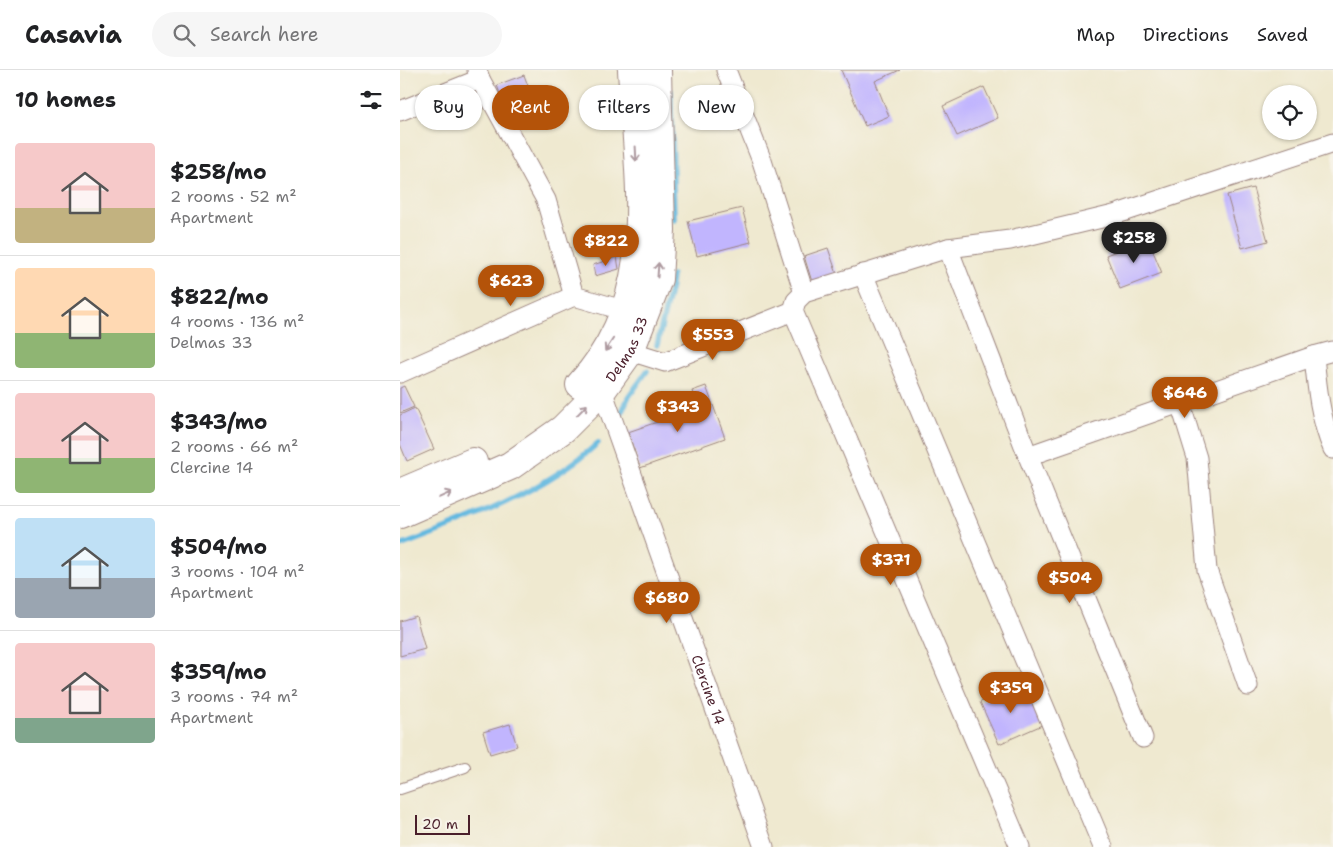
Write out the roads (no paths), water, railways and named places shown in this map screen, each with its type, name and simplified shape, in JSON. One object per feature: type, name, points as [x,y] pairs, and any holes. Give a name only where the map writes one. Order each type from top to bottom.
[{"type":"main road","name":"Delmas 33","points":[[400,493],[501,450],[554,414],[590,375],[616,336],[626,311],[639,260],[641,231],[632,70]]},
{"type":"main road","name":"Delmas 33","points":[[400,514],[510,466],[563,430],[602,390],[630,351],[658,279],[661,230],[656,70]]},
{"type":"street","points":[[726,70],[762,161],[804,294]]},
{"type":"street","points":[[400,111],[478,75],[546,200],[574,296]]},
{"type":"street","points":[[1020,847],[793,311],[796,301],[804,294],[948,248],[1010,240],[1114,215],[1333,143]]},
{"type":"street","points":[[948,248],[1028,456],[1142,738]]},
{"type":"street","points":[[864,274],[1103,847]]},
{"type":"street","points":[[400,373],[574,296],[626,311]]},
{"type":"street","points":[[630,351],[665,362],[793,311]]},
{"type":"street","points":[[1028,456],[1333,351]]},
{"type":"street","points":[[1314,356],[1319,401],[1326,433],[1333,449]]},
{"type":"street","name":"Clercine 14","points":[[602,390],[764,847]]},
{"type":"street","points":[[1180,403],[1195,451],[1206,570],[1248,686]]},
{"type":"lane","points":[[400,789],[466,767]]},
{"type":"waterway","points":[[671,91],[674,219]]},
{"type":"waterway","points":[[657,345],[672,276]]},
{"type":"waterway","points":[[620,416],[628,398],[647,371]]},
{"type":"waterway","points":[[400,546],[478,515],[530,490],[555,476],[598,443]]}]
